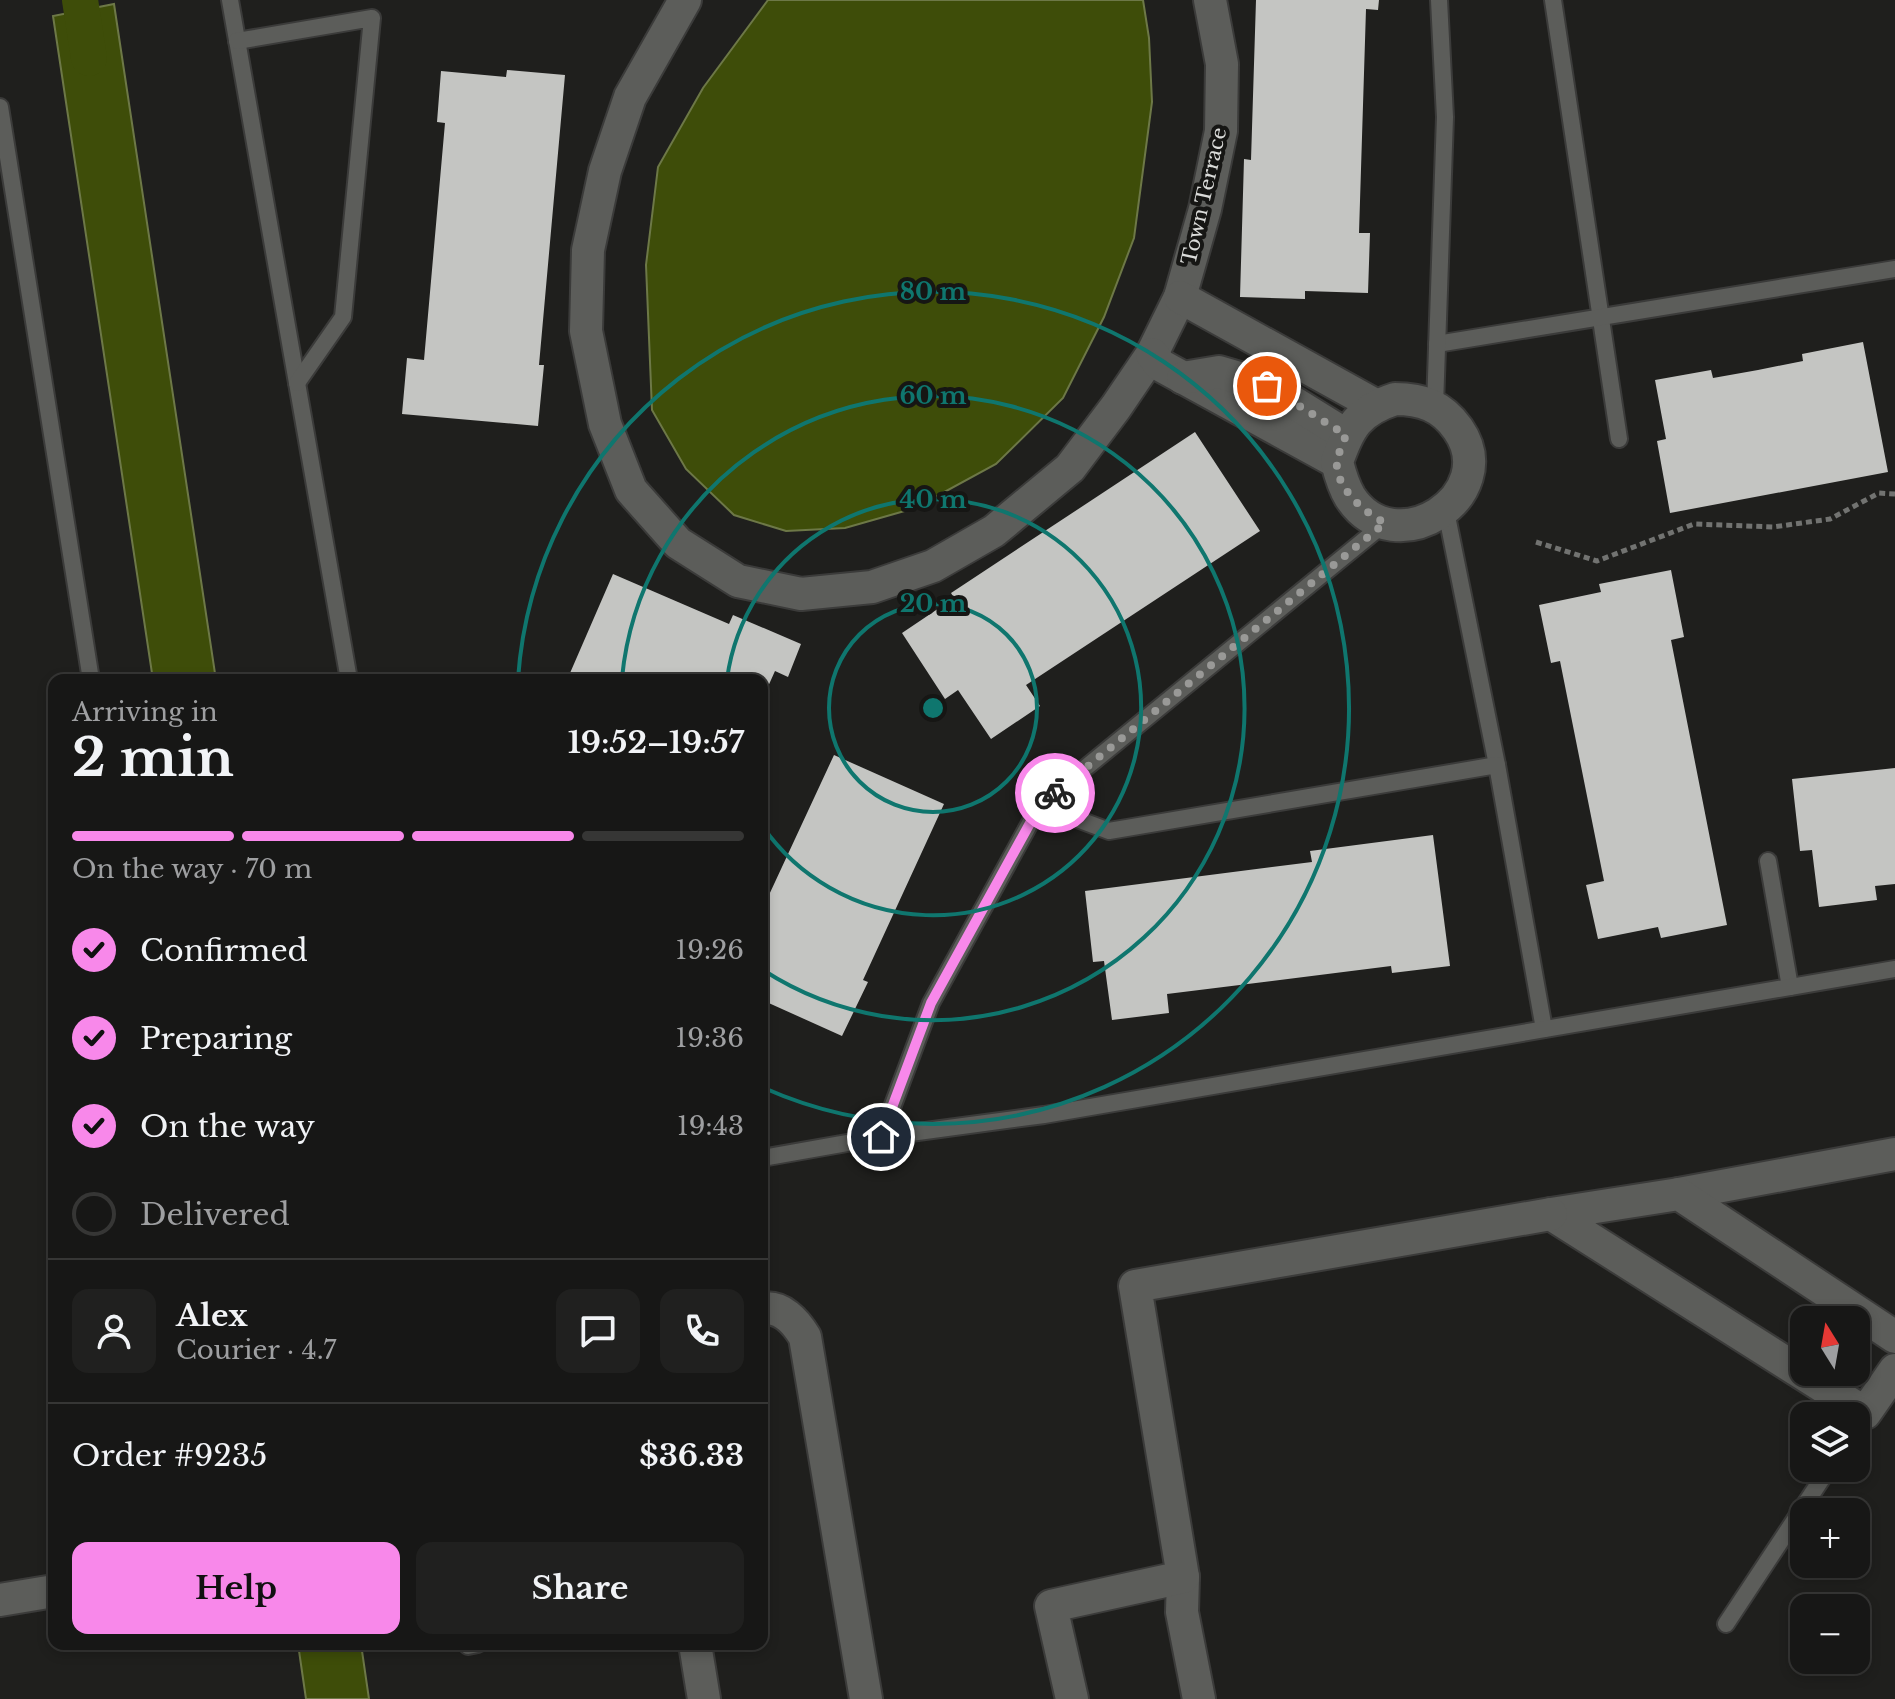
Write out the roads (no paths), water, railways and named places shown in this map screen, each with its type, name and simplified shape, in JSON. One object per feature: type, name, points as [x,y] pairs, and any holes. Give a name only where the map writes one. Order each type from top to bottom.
[{"type":"street","name":"Town Terrace","points":[[685,0],[630,97],[605,171],[588,250],[586,331],[605,424],[631,490],[678,543],[738,581],[801,594],[872,587],[933,566],[994,531],[1070,468],[1116,407],[1152,354],[1180,297],[1205,209],[1221,131],[1222,64],[1210,0]]},
{"type":"street","points":[[1180,297],[1375,405]]},
{"type":"street","points":[[1152,354],[1160,365],[1183,378],[1219,372],[1267,386],[1341,449],[1351,498],[1365,513],[1385,523],[1406,526],[1428,521],[1446,511],[1459,495],[1466,476],[1468,456],[1463,436],[1451,418],[1435,406],[1416,399],[1395,399],[1375,405],[1358,418],[1341,449]]},
{"type":"street","points":[[1199,1699],[1182,1612],[1183,1577],[1135,1286],[1679,1194],[1895,1154]]},
{"type":"street","points":[[1679,1194],[1895,1337]]},
{"type":"street","points":[[1551,1214],[1833,1402]]},
{"type":"street","points":[[768,1307],[795,1319],[805,1337],[866,1699]]},
{"type":"street","points":[[1870,1406],[1895,1370]]},
{"type":"street","points":[[1072,1699],[1051,1606],[1183,1577]]},
{"type":"street","points":[[0,1600],[48,1592]]},
{"type":"street","points":[[696,1650],[704,1699]]},
{"type":"lane","points":[[230,0],[348,674]]},
{"type":"lane","points":[[1435,406],[1445,117],[1439,0]]},
{"type":"lane","points":[[1553,0],[1619,439]]},
{"type":"lane","points":[[237,41],[372,18],[343,317],[297,383]]},
{"type":"lane","points":[[0,107],[90,674]]},
{"type":"lane","points":[[1437,344],[1895,269]]},
{"type":"lane","points":[[1446,511],[1497,765],[1544,1029]]},
{"type":"lane","points":[[881,1137],[931,1003],[1040,805],[1385,523]]},
{"type":"lane","points":[[1040,805],[1109,831],[1497,765]]},
{"type":"lane","points":[[1768,861],[1790,987]]},
{"type":"lane","points":[[768,1157],[881,1137],[1044,1115],[1895,969]]},
{"type":"lane","points":[[1726,1624],[1820,1482]]},
{"type":"waterway","points":[[80,0],[89,58]]}]
